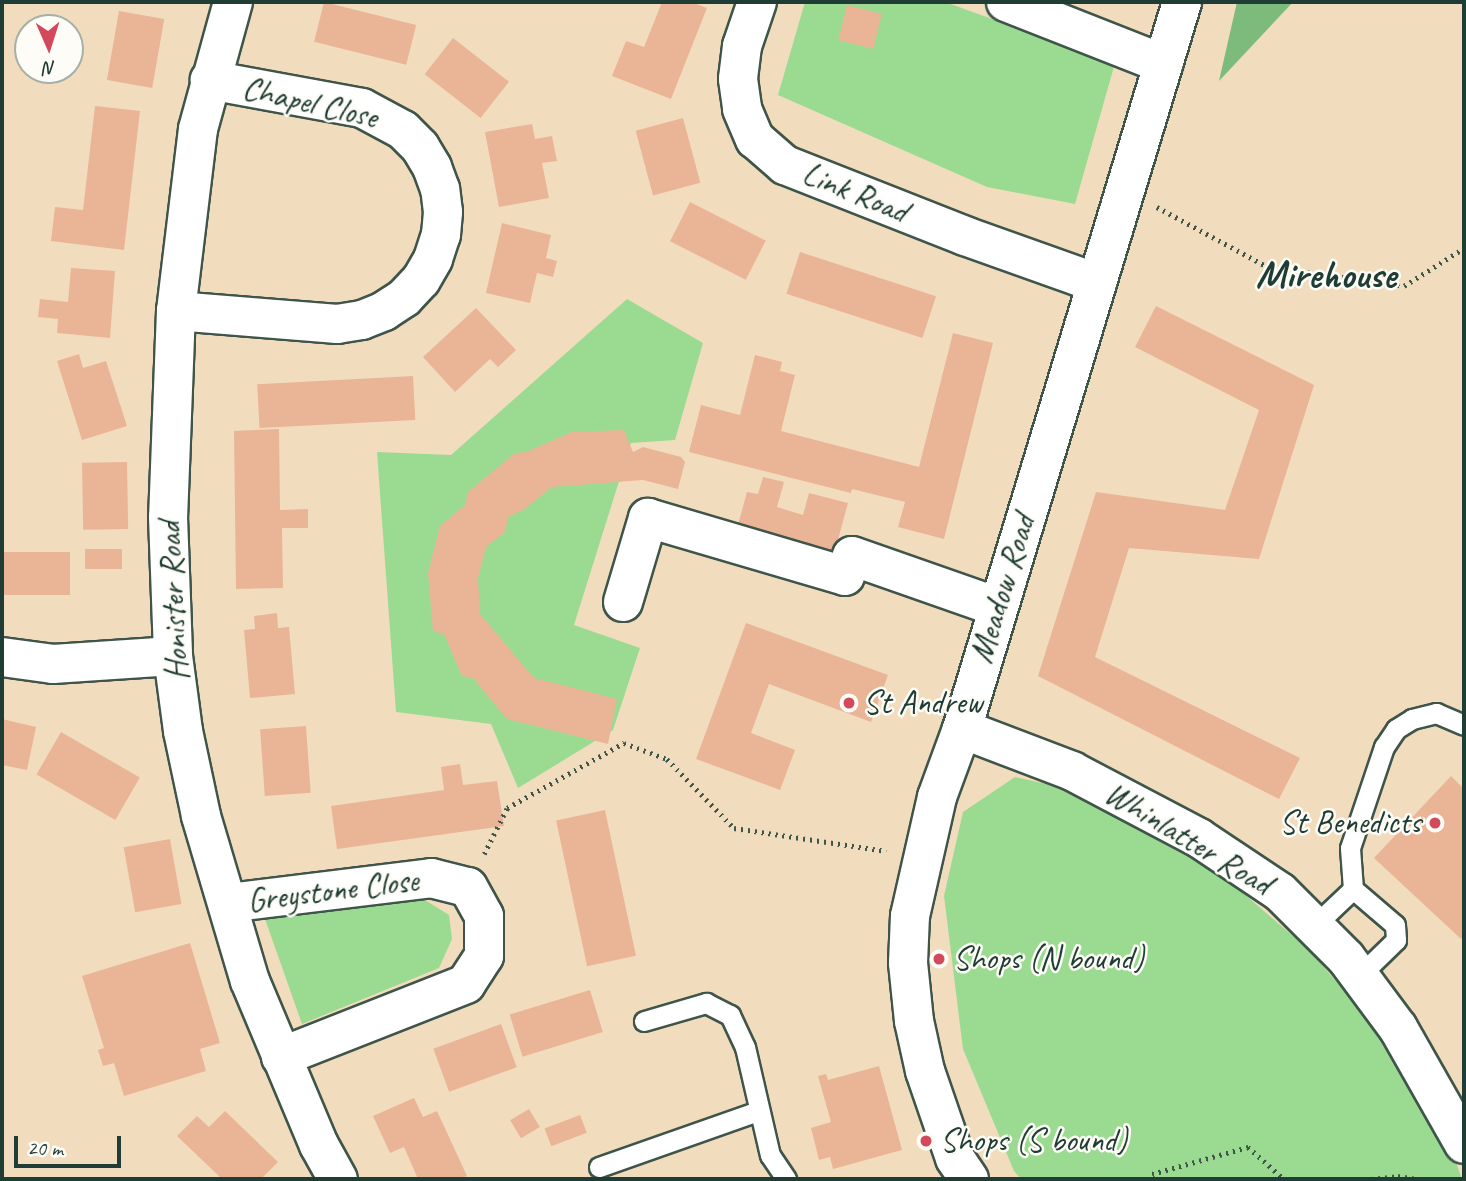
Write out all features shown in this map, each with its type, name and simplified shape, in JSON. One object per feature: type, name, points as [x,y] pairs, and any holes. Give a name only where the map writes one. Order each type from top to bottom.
[{"type":"street","name":"Honister Road","points":[[233,2],[210,80],[191,173],[176,311],[168,517],[173,656],[183,731],[201,816],[250,981],[319,1145],[338,1179]]},
{"type":"street","name":"Link Road","points":[[757,2],[742,46],[738,79],[742,109],[755,139],[785,165],[953,232],[1097,283]]},
{"type":"street","points":[[1006,2],[1163,64]]},
{"type":"street","name":"Meadow Road","points":[[969,1179],[955,1158],[938,1112],[914,1021],[908,963],[910,916],[937,797],[962,729],[1182,2]]},
{"type":"street","name":"Chapel Close","points":[[176,311],[337,324],[362,320],[384,311],[404,298],[433,259],[441,235],[443,212],[440,189],[432,167],[404,130],[362,108],[210,80]]},
{"type":"street","points":[[623,602],[648,518],[845,576],[852,556],[998,607]]},
{"type":"street","points":[[2,657],[53,664],[173,656]]},
{"type":"street","name":"Whinlatter Road","points":[[962,729],[1072,771],[1199,838],[1280,892],[1360,975],[1398,1028],[1464,1144]]},
{"type":"street","name":"Greystone Close","points":[[228,903],[431,878],[468,887],[484,916],[484,956],[466,984],[281,1057]]},
{"type":"lane","points":[[1360,975],[1398,935],[1395,925],[1353,890],[1350,848],[1384,747],[1396,730],[1412,719],[1436,713],[1464,725]]},
{"type":"lane","points":[[1314,926],[1353,890]]},
{"type":"lane","points":[[644,1021],[706,1003],[730,1015],[746,1047],[758,1111],[770,1155],[786,1179]]},
{"type":"lane","points":[[599,1167],[758,1111]]},
{"type":"path","points":[[1125,190],[1266,266],[1404,286],[1464,248]]},
{"type":"path","points":[[468,887],[507,808],[624,743],[667,759],[734,828],[922,856]]},
{"type":"path","points":[[1152,1179],[1152,1174],[1248,1147],[1284,1179]]},
{"type":"path","points":[[1371,1179],[1398,1175],[1418,1179]]},
{"type":"green space","points":[[805,2],[945,2],[1115,63],[1075,204],[987,187],[778,95]]},
{"type":"green space","points":[[1237,2],[1293,2],[1219,81]]},
{"type":"green space","points":[[627,299],[703,343],[675,440],[631,443],[574,625],[640,648],[613,730],[518,788],[491,724],[396,712],[377,452],[451,455]]},
{"type":"green space","points":[[1015,777],[1056,786],[1221,874],[1308,949],[1388,1041],[1455,1160],[1462,1179],[1021,1179],[1014,1171],[963,1049],[944,896],[963,812]]},
{"type":"green space","points":[[425,900],[449,915],[452,939],[439,968],[302,1024],[265,919]]},
{"type":"building","points":[[324,2],[416,25],[406,65],[314,42]]},
{"type":"building","points":[[662,2],[691,2],[707,8],[671,99],[612,76],[626,41],[644,47]]},
{"type":"building","points":[[847,5],[882,14],[873,49],[838,40]]},
{"type":"building","points":[[119,11],[164,19],[152,88],[107,80]]},
{"type":"building","points":[[453,38],[509,82],[481,118],[425,74]]},
{"type":"building","points":[[95,106],[140,111],[124,250],[51,241],[55,207],[83,210]]},
{"type":"building","points":[[683,118],[700,183],[653,195],[636,131]]},
{"type":"building","points":[[532,124],[535,139],[552,136],[557,161],[542,163],[549,198],[499,207],[485,132]]},
{"type":"building","points":[[690,202],[766,241],[746,280],[670,241]]},
{"type":"building","points":[[502,223],[551,235],[546,258],[557,261],[553,277],[537,273],[530,303],[486,293]]},
{"type":"building","points":[[800,252],[936,296],[922,338],[786,294]]},
{"type":"building","points":[[71,268],[115,271],[110,338],[57,333],[58,319],[38,317],[40,299],[68,302]]},
{"type":"building","points":[[1156,306],[1314,385],[1259,559],[1129,548],[1095,657],[1300,758],[1279,799],[1038,676],[1096,492],[1225,510],[1259,410],[1135,347]]},
{"type":"building","points":[[476,308],[516,350],[498,367],[490,359],[455,392],[423,357]]},
{"type":"building","points":[[953,333],[993,343],[944,539],[898,527],[905,502],[852,489],[851,493],[689,452],[701,405],[740,415],[755,355],[782,362],[780,371],[795,375],[781,431],[919,467]]},
{"type":"building","points":[[79,354],[83,368],[106,361],[127,426],[82,440],[57,361]]},
{"type":"building","points":[[413,376],[415,420],[260,428],[257,384]]},
{"type":"building","points":[[279,429],[280,510],[308,509],[308,528],[282,528],[283,588],[236,589],[234,431]]},
{"type":"building","points":[[624,430],[633,452],[643,447],[681,457],[685,462],[678,489],[643,480],[552,487],[523,510],[508,517],[505,532],[486,547],[478,578],[480,614],[534,678],[617,699],[608,744],[507,719],[473,678],[462,676],[444,634],[433,631],[428,573],[440,526],[465,505],[468,492],[515,453],[526,452],[572,432]]},
{"type":"building","points":[[127,462],[128,529],[83,530],[82,463]]},
{"type":"building","points":[[763,477],[784,482],[777,507],[803,515],[809,493],[848,503],[832,562],[735,536],[747,492],[758,494]]},
{"type":"building","points":[[85,549],[122,549],[122,569],[85,569]]},
{"type":"building","points":[[2,552],[70,552],[70,595],[2,595]]},
{"type":"building","points":[[277,613],[278,628],[289,627],[295,694],[250,698],[244,630],[255,629],[254,616]]},
{"type":"building","name":"St Andrew","points":[[746,623],[888,675],[871,722],[769,684],[751,733],[795,750],[780,790],[696,759]]},
{"type":"building","points":[[2,719],[36,727],[27,770],[2,765]]},
{"type":"building","points":[[306,726],[311,793],[265,796],[260,729]]},
{"type":"building","points":[[61,732],[140,778],[115,820],[36,774]]},
{"type":"building","points":[[460,764],[463,785],[497,781],[504,826],[337,849],[331,806],[444,790],[441,767]]},
{"type":"building","name":"St Benedicts","points":[[1451,776],[1464,789],[1464,936],[1461,939],[1374,858]]},
{"type":"building","points":[[605,810],[636,956],[587,966],[556,820]]},
{"type":"building","points":[[170,839],[181,904],[135,912],[124,847]]},
{"type":"building","points":[[190,943],[220,1043],[200,1049],[206,1071],[124,1096],[114,1063],[103,1066],[98,1050],[104,1048],[82,976]]},
{"type":"building","points":[[590,990],[603,1032],[523,1057],[510,1015]]},
{"type":"building","points":[[501,1024],[517,1067],[449,1092],[433,1049]]},
{"type":"building","points":[[879,1066],[902,1150],[833,1169],[830,1157],[819,1160],[811,1128],[831,1122],[818,1076],[826,1074],[828,1080]]},
{"type":"building","points":[[414,1098],[423,1117],[437,1111],[467,1176],[459,1179],[418,1179],[404,1147],[390,1153],[373,1116]]},
{"type":"building","points":[[529,1109],[540,1127],[521,1138],[510,1120]]},
{"type":"building","points":[[225,1111],[278,1162],[261,1179],[222,1179],[177,1136],[197,1116],[209,1127]]},
{"type":"building","points":[[580,1115],[587,1133],[551,1146],[545,1129]]},
{"type":"place","name":"St Andrew","points":[[849,703]]},
{"type":"place","name":"St Benedicts","points":[[1435,823]]},
{"type":"place","name":"Shops (N bound)","points":[[939,959]]},
{"type":"place","name":"Shops (S bound)","points":[[926,1141]]},
{"type":"district","name":"Mirehouse","points":[[1326,274]]}]
